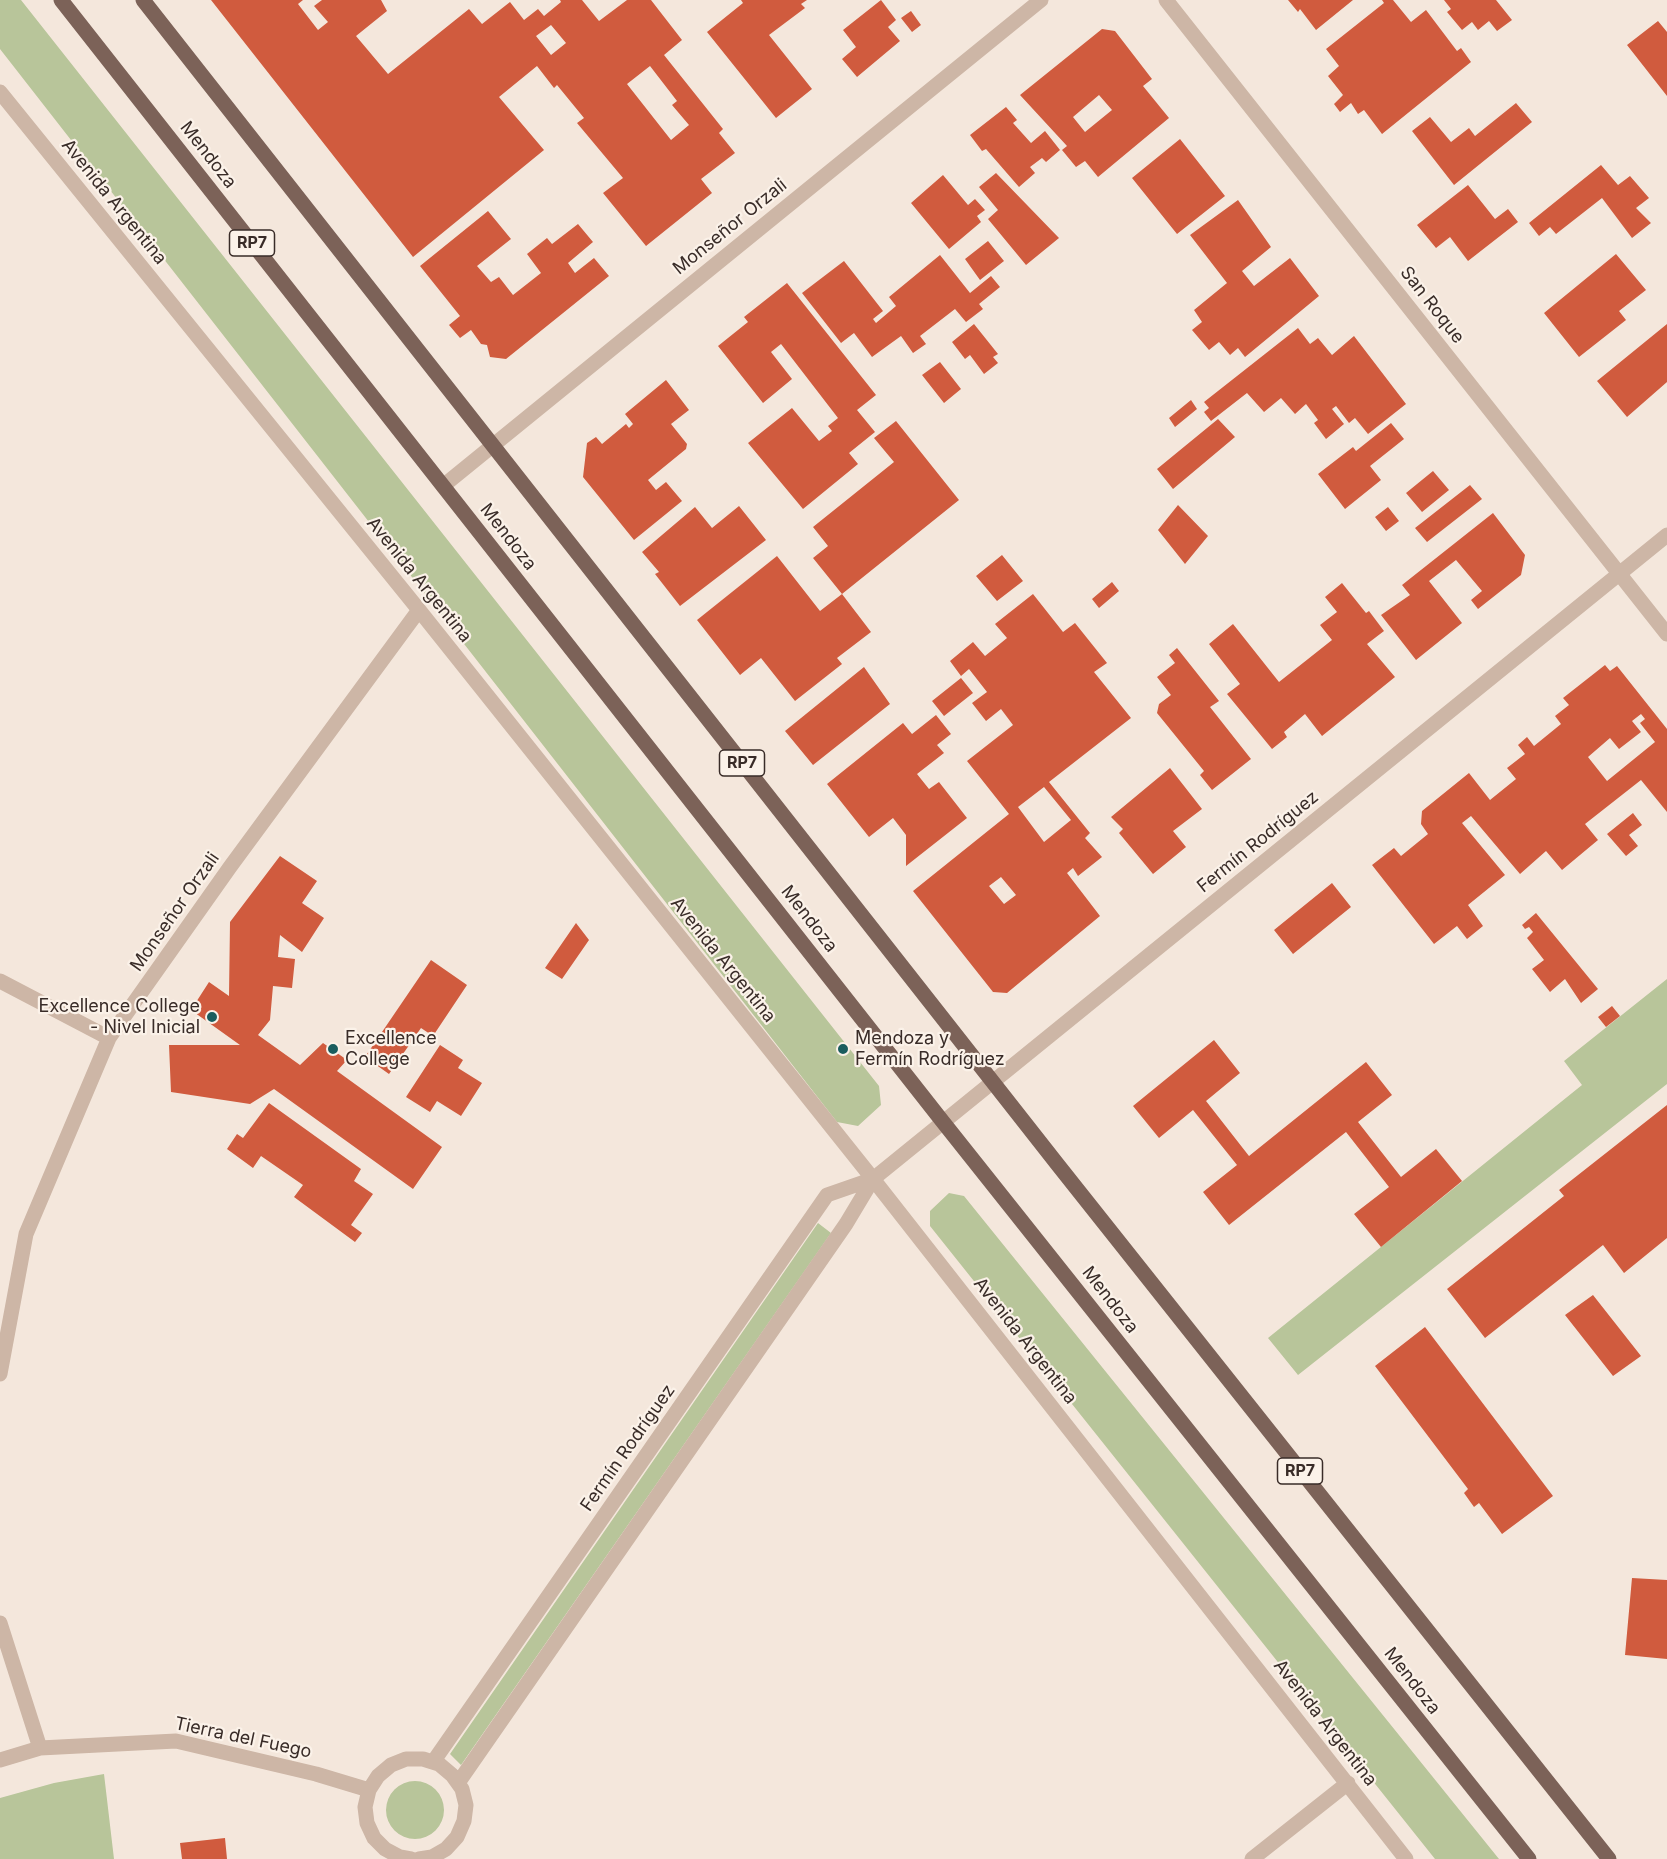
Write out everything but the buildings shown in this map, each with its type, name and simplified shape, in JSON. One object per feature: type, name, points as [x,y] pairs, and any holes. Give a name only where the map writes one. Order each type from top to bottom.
[{"type":"main road","name":"Mendoza","points":[[61,0],[943,1122],[1529,1859]]},
{"type":"main road","name":"RP7","points":[[143,0],[992,1082],[1609,1859]]},
{"type":"street","name":"Monseñor Orzali","points":[[443,486],[1041,0]]},
{"type":"street","name":"San Roque","points":[[1166,0],[1667,634]]},
{"type":"street","name":"Avenida Argentina","points":[[0,92],[419,610],[873,1179],[1406,1859]]},
{"type":"street","name":"Fermín Rodríguez","points":[[433,1762],[827,1196],[873,1179],[1667,535]]},
{"type":"street","name":"Monseñor Orzali","points":[[0,1374],[26,1234],[109,1038],[230,867],[419,610]]},
{"type":"street","points":[[0,981],[109,1038]]},
{"type":"street","name":"Fermín Rodríguez","points":[[458,1783],[840,1234],[873,1179]]},
{"type":"street","points":[[0,1623],[40,1749]]},
{"type":"street","name":"Tierra del Fuego","points":[[0,1760],[40,1749],[176,1741],[316,1773],[369,1790]]},
{"type":"street","points":[[411,1859],[382,1854],[367,1823],[365,1807],[369,1790],[378,1776],[391,1765],[406,1759],[433,1762],[452,1775],[458,1783],[466,1805],[464,1821],[451,1854],[419,1859]]},
{"type":"street","points":[[1252,1859],[1348,1783]]},
{"type":"green space","points":[[0,0],[21,0],[879,1086],[881,1105],[858,1126],[837,1122],[0,49]]},
{"type":"green space","points":[[1667,979],[1667,1084],[1298,1375],[1268,1338],[1582,1085],[1564,1061]]},
{"type":"green space","points":[[949,1193],[964,1196],[1499,1859],[1435,1859],[930,1226],[930,1211]]},
{"type":"green space","points":[[818,1223],[831,1233],[461,1765],[450,1754]]},
{"type":"green space","points":[[104,1774],[114,1859],[0,1859],[0,1798],[54,1783]]},
{"type":"green space","points":[[415,1781],[426,1783],[439,1794],[444,1810],[442,1821],[431,1834],[415,1839],[404,1837],[391,1826],[386,1810],[388,1799],[399,1786]]},
{"type":"place","name":"Excellence College - Nivel Inicial","points":[[212,1017]]},
{"type":"place","name":"Excellence College","points":[[333,1049]]},
{"type":"place","name":"Mendoza y Fermín Rodríguez","points":[[843,1049]]}]
